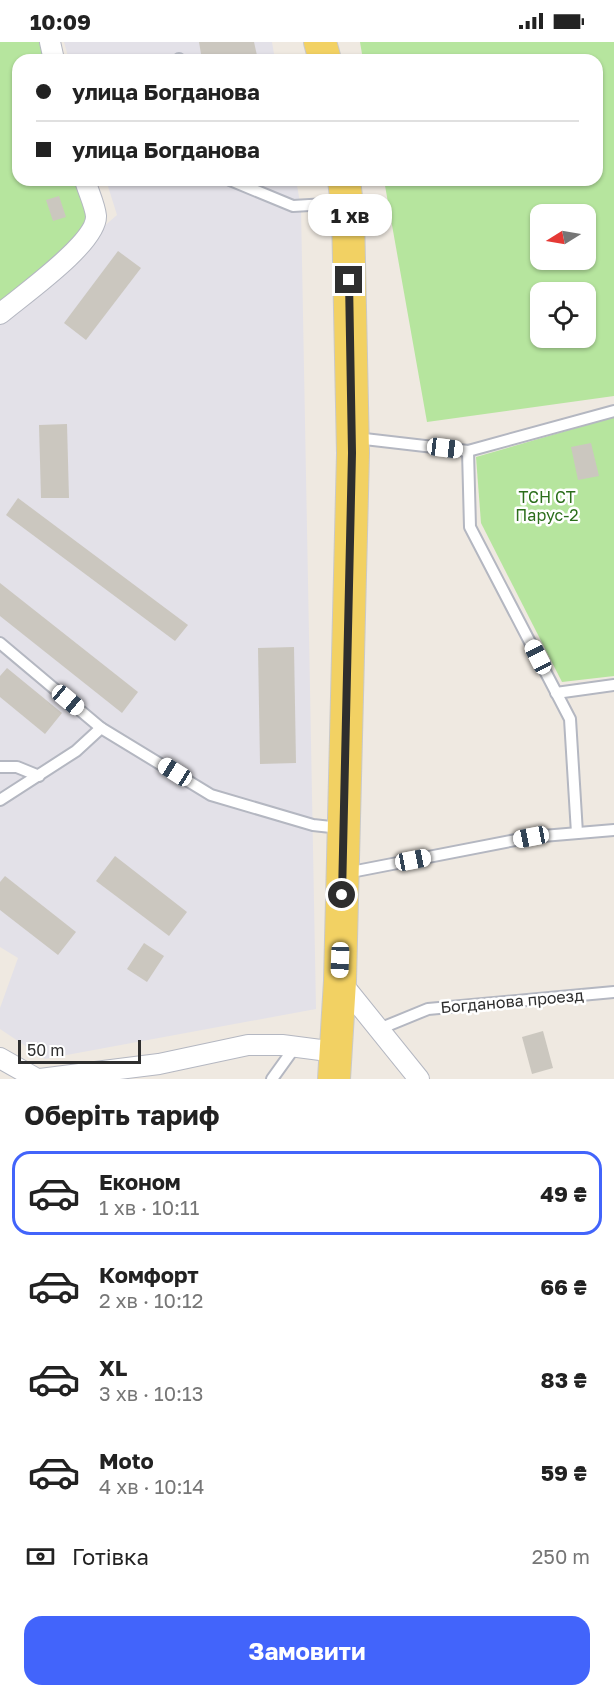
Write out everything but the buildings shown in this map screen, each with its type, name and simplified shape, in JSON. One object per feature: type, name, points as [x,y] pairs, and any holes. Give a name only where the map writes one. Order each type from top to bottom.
[{"type":"main road","points":[[335,1066],[343,874],[352,438],[345,191]]},
{"type":"street","points":[[0,314],[80,248],[91,233],[96,217],[87,186]]},
{"type":"street","points":[[340,981],[419,1079]]},
{"type":"street","points":[[0,1058],[39,1079],[159,1064],[248,1044],[295,1047],[335,1066]]},
{"type":"lane","points":[[245,186],[293,206],[345,191]]},
{"type":"lane","points":[[352,438],[468,451],[614,411]]},
{"type":"lane","points":[[468,451],[470,527],[570,719],[577,833]]},
{"type":"lane","points":[[0,643],[101,728],[211,795],[314,825],[344,828]]},
{"type":"lane","points":[[556,693],[614,685]]},
{"type":"lane","points":[[0,800],[76,751],[101,728]]},
{"type":"lane","points":[[0,767],[17,767],[39,776]]},
{"type":"lane","points":[[343,874],[531,837],[614,830]]},
{"type":"lane","name":"Богданова проезд","points":[[379,1029],[428,1009],[614,992]]},
{"type":"lane","points":[[272,1079],[295,1047]]},
{"type":"shaded area","points":[[64,42],[272,42],[274,54],[67,54]]},
{"type":"shaded area","points":[[108,186],[297,186],[301,208],[316,1009],[45,1059],[0,1029],[0,1008],[18,958],[0,947],[0,317],[117,215]]},
{"type":"green space","points":[[0,42],[46,42],[49,54],[12,54],[12,186],[80,186],[88,217],[78,239],[0,303]]},
{"type":"green space","points":[[360,42],[614,42],[614,396],[427,422],[385,186],[603,186],[603,54],[362,54]]},
{"type":"green space","name":"ТСН СТ Парус-2","points":[[614,417],[614,676],[562,682],[481,523],[476,457]]},
{"type":"route","points":[[342,895],[352,453],[349,280]]}]
